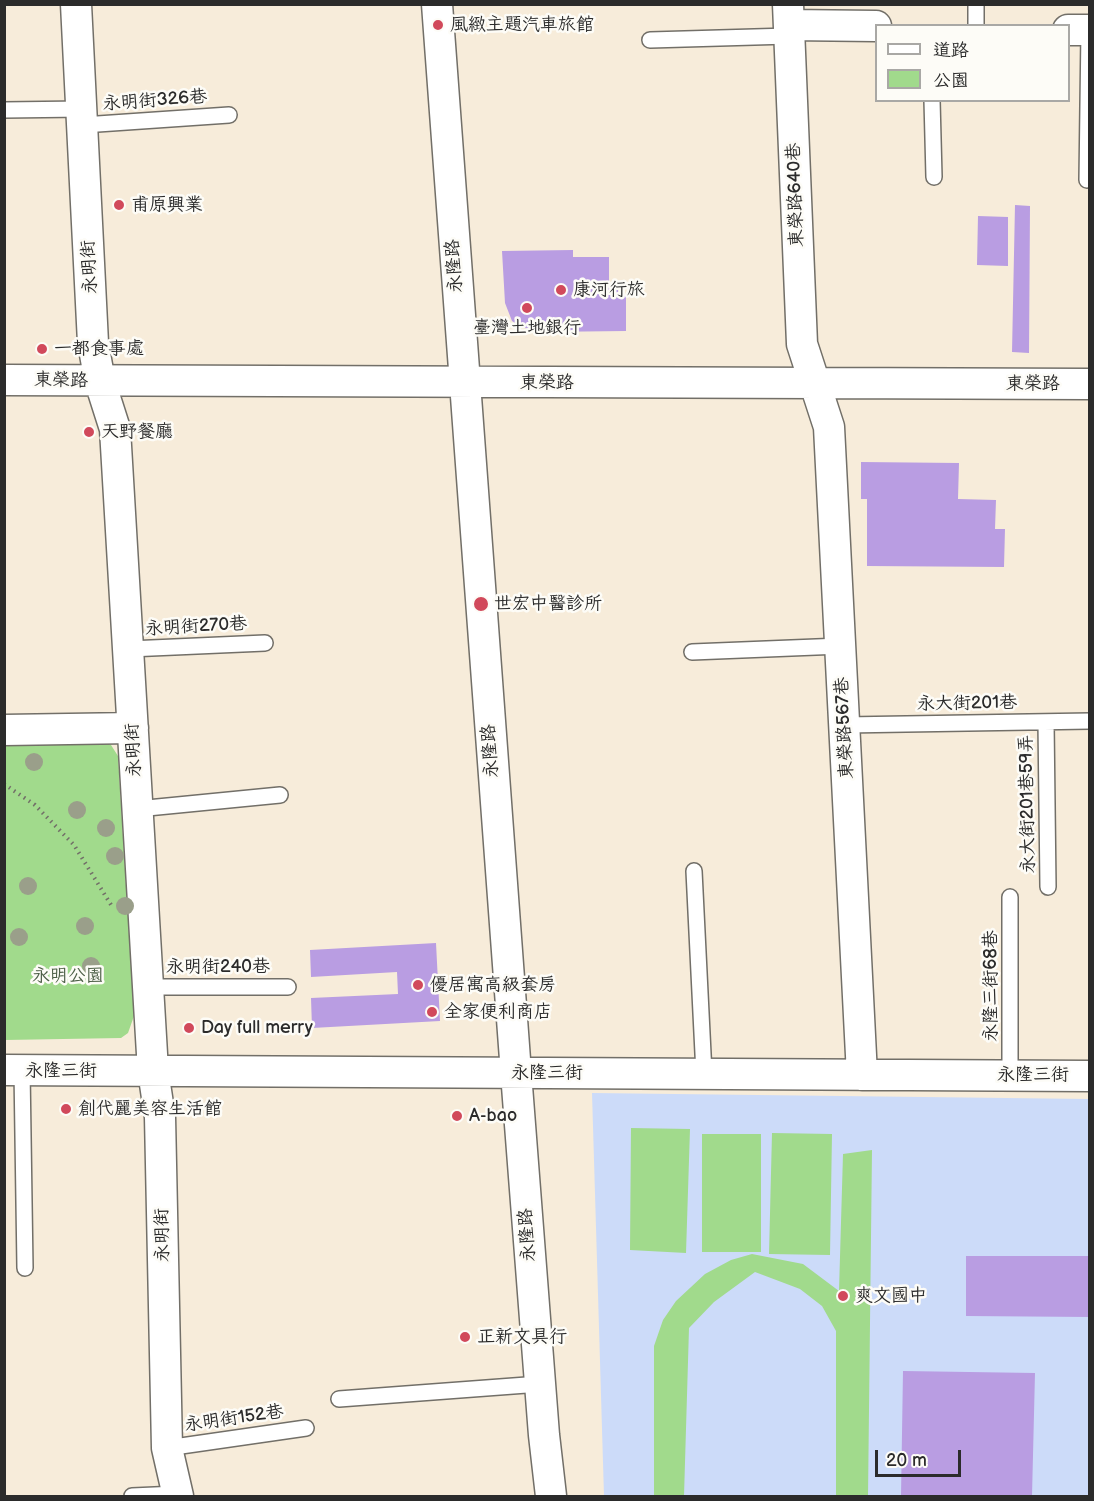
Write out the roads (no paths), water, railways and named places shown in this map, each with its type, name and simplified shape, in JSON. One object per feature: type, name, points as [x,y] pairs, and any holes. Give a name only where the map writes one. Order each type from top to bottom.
[{"type":"street","name":"永明街","points":[[76,4],[93,343],[100,382],[115,429],[153,1071],[160,1117],[167,1448],[178,1496]]},
{"type":"street","name":"永隆路","points":[[437,4],[516,1073],[551,1497]]},
{"type":"street","points":[[789,22],[875,26]]},
{"type":"street","name":"東榮路640巷","points":[[789,22],[802,344],[815,384]]},
{"type":"street","points":[[1070,30],[1089,30]]},
{"type":"street","name":"東榮路","points":[[4,380],[1089,384]]},
{"type":"street","name":"東榮路567巷","points":[[815,384],[829,427],[862,1075]]},
{"type":"street","points":[[4,730],[133,728]]},
{"type":"street","name":"永隆三街","points":[[13,1070],[1089,1076]]},
{"type":"lane","points":[[976,4],[976,24]]},
{"type":"lane","points":[[650,40],[789,22]]},
{"type":"lane","points":[[1087,180],[1089,30]]},
{"type":"lane","points":[[932,102],[933,177]]},
{"type":"lane","name":"永明街326巷","points":[[4,110],[83,117],[229,115]]},
{"type":"lane","name":"永明街270巷","points":[[129,649],[265,643]]},
{"type":"lane","points":[[692,652],[841,646]]},
{"type":"lane","name":"永大街201巷","points":[[845,725],[1089,721]]},
{"type":"lane","name":"永大街201巷59弄","points":[[1047,722],[1048,887]]},
{"type":"lane","points":[[138,809],[280,795]]},
{"type":"lane","points":[[694,872],[704,1074]]},
{"type":"lane","name":"永隆三街68巷","points":[[1010,897],[1010,1075]]},
{"type":"lane","name":"永明街240巷","points":[[149,987],[288,987]]},
{"type":"lane","points":[[13,1070],[25,1268]]},
{"type":"lane","points":[[339,1399],[540,1384]]},
{"type":"lane","name":"永明街152巷","points":[[167,1448],[306,1428]]},
{"type":"lane","points":[[132,1497],[178,1496]]},
{"type":"place","name":"風緻主題汽車旅館","points":[[438,25]]},
{"type":"place","name":"甫原興業","points":[[119,205]]},
{"type":"place","name":"康河行旅","points":[[561,290]]},
{"type":"place","name":"臺灣土地銀行","points":[[527,308]]},
{"type":"place","name":"一都食事處","points":[[42,349]]},
{"type":"place","name":"天野餐廳","points":[[89,432]]},
{"type":"place","name":"世宏中醫診所","points":[[481,604]]},
{"type":"place","name":"優居寓高級套房","points":[[418,985]]},
{"type":"place","name":"全家便利商店","points":[[432,1012]]},
{"type":"place","name":"Day full merry","points":[[189,1028]]},
{"type":"place","name":"創代麗美容生活館","points":[[66,1109]]},
{"type":"place","name":"A-bao","points":[[457,1116]]},
{"type":"place","name":"爽文國中","points":[[843,1296]]},
{"type":"place","name":"正新文具行","points":[[465,1337]]},
{"type":"park label","name":"永明公園","points":[[68,976]]}]
